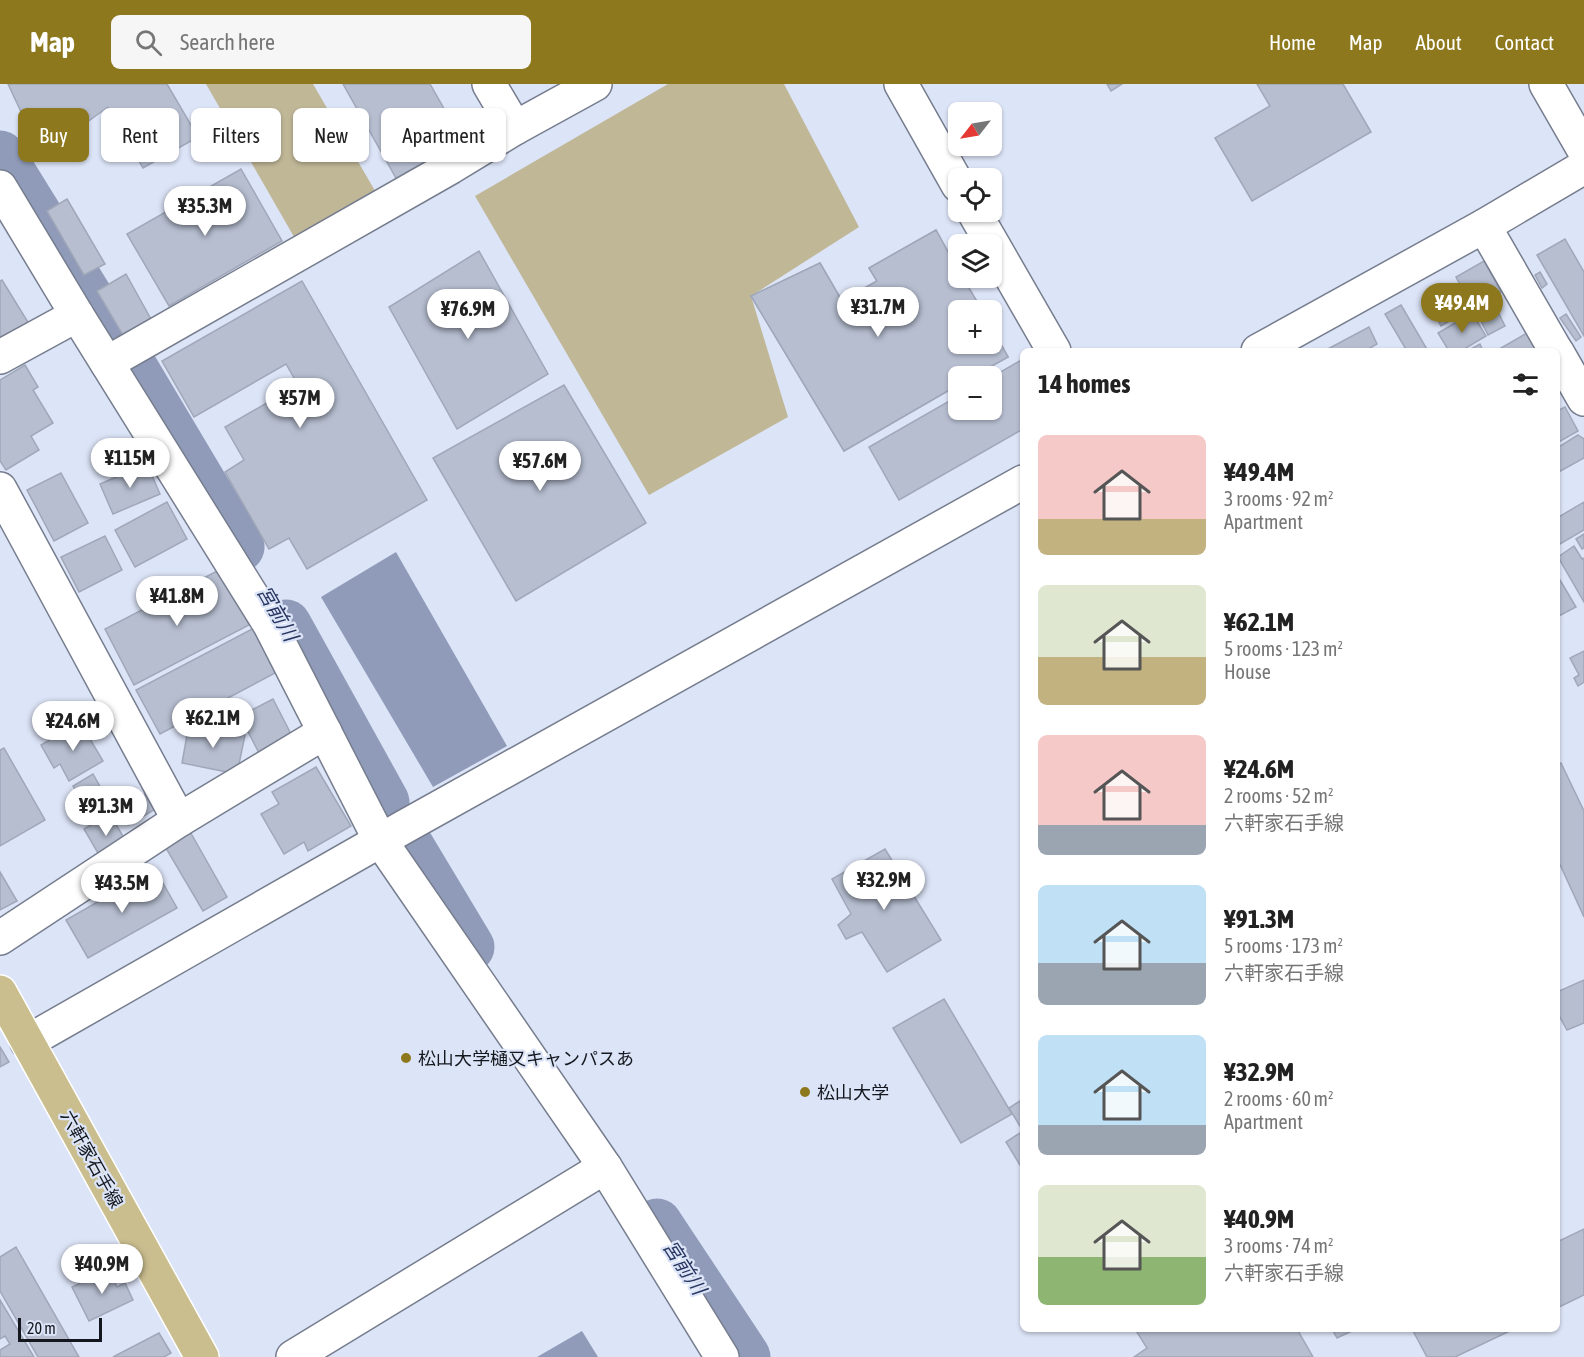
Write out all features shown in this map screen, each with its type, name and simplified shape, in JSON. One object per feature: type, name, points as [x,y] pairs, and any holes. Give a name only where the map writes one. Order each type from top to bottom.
[{"type":"main road","name":"六軒家石手線","points":[[0,992],[202,1357]]},
{"type":"street","points":[[489,84],[514,128]]},
{"type":"street","points":[[107,363],[451,167],[514,128],[595,84]]},
{"type":"street","points":[[901,84],[949,168]]},
{"type":"street","points":[[1546,84],[1584,150]]},
{"type":"street","points":[[1263,348],[1484,226],[1584,167]]},
{"type":"street","points":[[0,187],[270,625],[326,732],[605,1167],[722,1357]]},
{"type":"street","points":[[980,222],[1052,348]]},
{"type":"street","points":[[1484,226],[1555,348]]},
{"type":"street","points":[[0,357],[77,315]]},
{"type":"street","points":[[1560,357],[1584,399]]},
{"type":"street","points":[[27,1042],[391,834],[1020,484]]},
{"type":"street","points":[[0,489],[179,820]]},
{"type":"street","points":[[0,938],[179,820],[326,732]]},
{"type":"street","points":[[293,1357],[605,1167]]},
{"type":"shaded area","points":[[206,84],[313,84],[327,108],[293,108],[293,162],[358,162],[378,196],[297,242],[251,162],[281,162],[281,108],[220,108]]},
{"type":"shaded area","points":[[668,84],[784,84],[859,227],[751,296],[788,417],[649,495],[475,196]]},
{"type":"water","points":[[396,552],[507,746],[433,787],[321,597]]},
{"type":"water","points":[[582,1331],[598,1357],[537,1357]]},
{"type":"building","points":[[8,84],[167,84],[191,125],[191,141],[179,148],[179,108],[108,107],[101,108],[101,112],[89,121],[89,108],[19,108]]},
{"type":"building","points":[[343,84],[430,84],[444,108],[381,108],[381,151],[369,130],[369,108],[357,108]]},
{"type":"building","points":[[1107,84],[1122,84],[1111,91]]},
{"type":"building","points":[[1257,84],[1343,84],[1371,132],[1252,201],[1215,138],[1270,106]]},
{"type":"building","points":[[140,162],[154,162],[143,168]]},
{"type":"building","points":[[387,162],[444,162],[401,187]]},
{"type":"building","points":[[241,169],[282,241],[169,306],[127,234]]},
{"type":"building","points":[[67,199],[105,264],[84,275],[47,211]]},
{"type":"building","points":[[936,230],[948,252],[948,288],[969,288],[976,300],[948,300],[948,354],[1002,354],[1002,346],[1008,357],[992,366],[948,366],[948,391],[844,451],[751,296],[820,263],[842,301],[877,281],[869,268]],"holes":[[[895,314],[919,355],[884,375],[861,333]]]},
{"type":"building","points":[[936,230],[948,252],[948,288],[969,288],[976,300],[948,300],[948,354],[1002,354],[1002,346],[1008,357],[992,366],[948,366],[948,391],[844,451],[751,296],[820,263],[842,301],[877,281],[869,268]]},
{"type":"building","points":[[1565,239],[1584,272],[1584,336],[1537,255]]},
{"type":"building","points":[[479,251],[548,374],[457,429],[389,307]]},
{"type":"building","points":[[1484,261],[1501,292],[1473,308],[1456,277]]},
{"type":"building","points":[[1540,272],[1547,284],[1542,288],[1535,275]]},
{"type":"building","points":[[126,274],[152,321],[124,337],[97,291]]},
{"type":"building","points":[[2,280],[34,332],[0,353],[0,281]]},
{"type":"building","points":[[302,281],[427,500],[307,569],[289,538],[269,549],[225,472],[244,460],[225,427],[298,385],[286,364],[194,417],[162,361]]},
{"type":"building","points":[[1456,284],[1470,309],[1441,326],[1427,300]]},
{"type":"building","points":[[1493,302],[1505,326],[1488,335],[1476,311]]},
{"type":"building","points":[[1401,305],[1426,348],[1405,348],[1385,314]]},
{"type":"building","points":[[1472,313],[1486,336],[1466,348],[1447,348],[1438,333]]},
{"type":"building","points":[[1566,314],[1581,337],[1576,341],[1560,318]]},
{"type":"building","points":[[1369,327],[1377,344],[1370,348],[1330,348]]},
{"type":"building","points":[[1527,333],[1536,347],[1534,348],[1501,348]]},
{"type":"building","points":[[1020,361],[1020,431],[899,500],[869,447],[948,402],[948,420],[1002,420],[1002,371]]},
{"type":"building","points":[[25,365],[38,387],[33,390],[53,423],[31,436],[39,450],[6,470],[0,461],[0,380]]},
{"type":"building","points":[[564,385],[646,523],[516,601],[433,458]]},
{"type":"building","points":[[1565,407],[1578,431],[1560,441],[1560,410]]},
{"type":"building","points":[[1578,435],[1584,439],[1584,458],[1560,471],[1560,446]]},
{"type":"building","points":[[147,464],[160,494],[113,514],[100,484]]},
{"type":"building","points":[[61,473],[88,523],[54,541],[27,490]]},
{"type":"building","points":[[167,502],[187,539],[135,567],[115,530]]},
{"type":"building","points":[[1584,502],[1584,530],[1560,544],[1560,516]]},
{"type":"building","points":[[1584,534],[1584,548],[1582,549],[1576,539]]},
{"type":"building","points":[[105,536],[122,570],[79,592],[61,557]]},
{"type":"building","points":[[1574,546],[1582,559],[1584,558],[1584,602],[1560,560],[1560,556]]},
{"type":"building","points":[[221,569],[249,625],[134,685],[105,629]]},
{"type":"building","points":[[1560,580],[1576,607],[1560,615]]},
{"type":"building","points":[[254,628],[277,672],[160,734],[136,690]]},
{"type":"building","points":[[1584,651],[1584,682],[1578,686],[1574,678],[1579,675],[1570,658]]},
{"type":"building","points":[[273,699],[293,738],[260,755],[240,716]]},
{"type":"building","points":[[80,722],[103,761],[69,781],[60,764],[54,768],[41,745]]},
{"type":"building","points":[[189,724],[245,735],[237,774],[182,763]]},
{"type":"building","points":[[4,748],[45,820],[0,846],[0,750]]},
{"type":"building","points":[[1560,764],[1584,811],[1584,917],[1560,865]]},
{"type":"building","points":[[316,767],[351,826],[308,851],[304,842],[284,854],[261,814],[279,804],[272,792]]},
{"type":"building","points":[[93,774],[110,804],[90,816],[73,786]]},
{"type":"building","points":[[145,794],[154,810],[128,825],[119,810]]},
{"type":"building","points":[[110,814],[128,845],[102,860],[84,829]]},
{"type":"building","points":[[188,828],[227,897],[203,911],[163,843]]},
{"type":"building","points":[[885,849],[941,940],[887,972],[862,932],[846,939],[838,925],[851,914],[832,879]]},
{"type":"building","points":[[155,869],[177,908],[88,958],[66,920]]},
{"type":"building","points":[[0,872],[17,901],[0,910]]},
{"type":"building","points":[[1584,980],[1584,1023],[1567,1030],[1560,1017],[1560,991]]},
{"type":"building","points":[[944,999],[1012,1114],[961,1143],[893,1028]]},
{"type":"building","points":[[0,1047],[9,1062],[0,1067]]},
{"type":"building","points":[[1020,1101],[1020,1126],[1009,1108]]},
{"type":"building","points":[[1020,1133],[1020,1165],[1006,1142]]},
{"type":"building","points":[[1584,1229],[1584,1295],[1560,1307],[1560,1241]]},
{"type":"building","points":[[16,1247],[79,1357],[38,1357],[0,1291],[0,1257]]},
{"type":"building","points":[[112,1268],[118,1279],[114,1281],[117,1287],[125,1283],[133,1300],[89,1321],[72,1287]]},
{"type":"building","points":[[0,1300],[34,1357],[0,1357],[0,1350],[10,1344],[5,1336],[0,1339]]},
{"type":"building","points":[[1137,1332],[1299,1332],[1313,1357],[1134,1357],[1147,1348]]},
{"type":"building","points":[[1334,1332],[1350,1332],[1337,1338]]},
{"type":"building","points":[[1414,1332],[1508,1332],[1455,1357],[1427,1357]]},
{"type":"building","points":[[159,1333],[171,1353],[164,1357],[113,1357]]},
{"type":"waterway","name":"宮前川","points":[[0,156],[117,345]]},
{"type":"waterway","name":"宮前川","points":[[130,364],[239,547]]},
{"type":"waterway","name":"宮前川","points":[[286,625],[384,802]]},
{"type":"waterway","name":"宮前川","points":[[409,847],[469,947]]},
{"type":"waterway","name":"宮前川","points":[[657,1224],[745,1357]]},
{"type":"place","name":"松山大学樋又キャンパスあ","points":[[406,1058]]},
{"type":"place","name":"松山大学","points":[[805,1092]]}]
